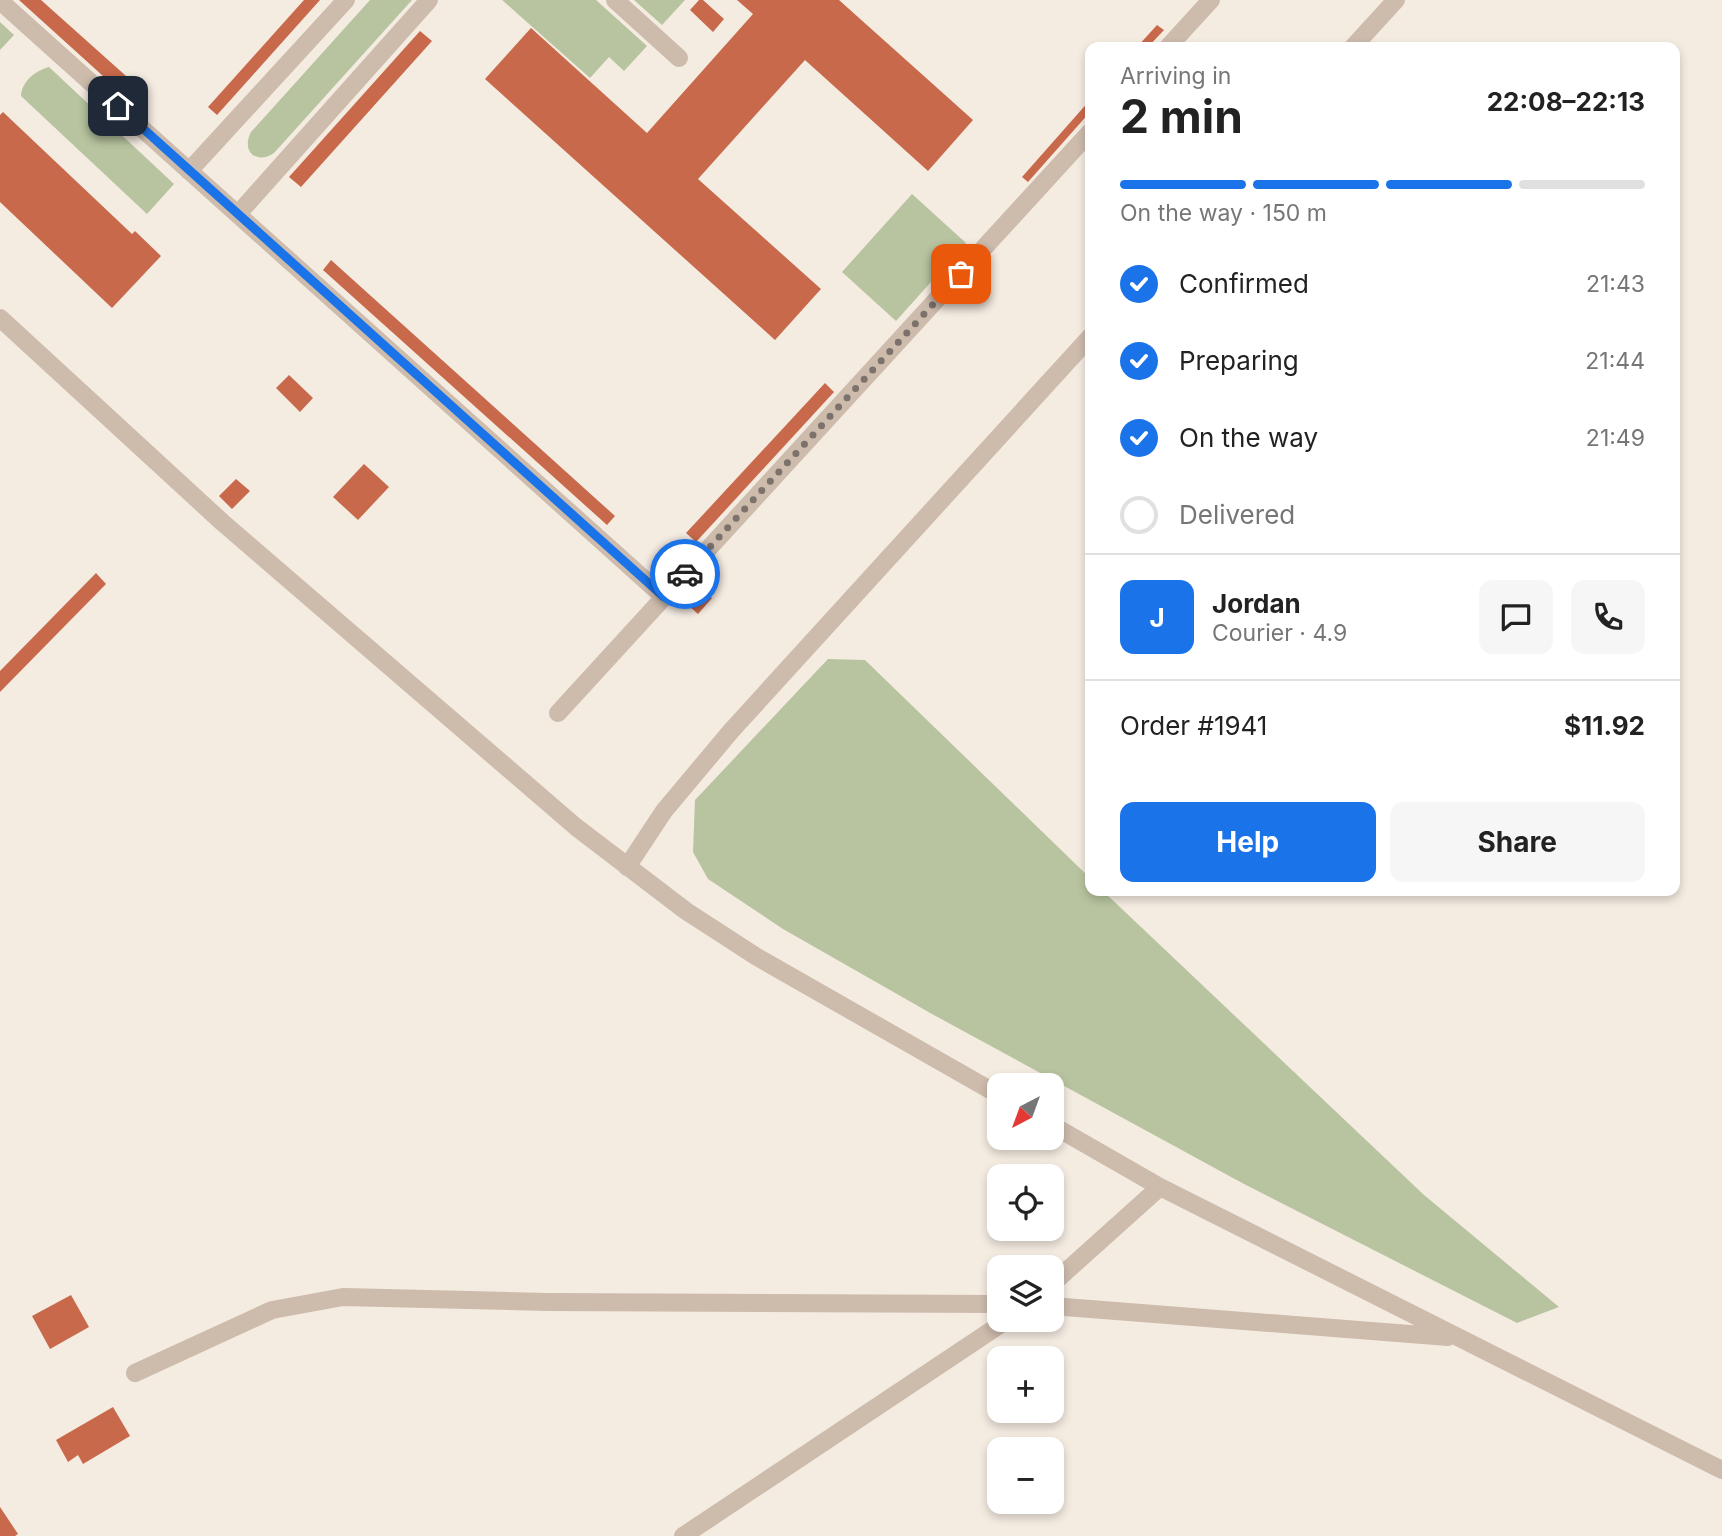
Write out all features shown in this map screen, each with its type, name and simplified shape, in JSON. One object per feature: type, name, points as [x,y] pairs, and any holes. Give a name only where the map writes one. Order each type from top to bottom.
[{"type":"lane","points":[[190,171],[346,0]]},
{"type":"lane","points":[[238,214],[429,0]]},
{"type":"lane","points":[[615,0],[679,58]]},
{"type":"lane","points":[[1173,42],[1211,0]]},
{"type":"lane","points":[[1358,42],[1396,0]]},
{"type":"lane","points":[[0,1],[664,597]]},
{"type":"lane","points":[[558,713],[1085,137]]},
{"type":"lane","points":[[0,318],[222,522],[566,818],[627,867],[686,911],[757,957],[987,1088]]},
{"type":"lane","points":[[627,867],[664,811],[731,732],[1085,343]]},
{"type":"lane","points":[[1064,1132],[1160,1187],[1722,1470]]},
{"type":"lane","points":[[1064,1273],[1160,1187]]},
{"type":"lane","points":[[135,1373],[272,1310],[343,1297],[546,1302],[987,1304]]},
{"type":"lane","points":[[1064,1307],[1458,1338]]},
{"type":"lane","points":[[683,1536],[989,1332]]},
{"type":"green space","points":[[370,0],[412,0],[274,153],[256,157],[248,145],[251,132]]},
{"type":"green space","points":[[502,0],[596,0],[647,46],[624,71],[609,57],[590,78]]},
{"type":"green space","points":[[634,0],[685,0],[662,25]]},
{"type":"green space","points":[[0,22],[14,35],[0,50]]},
{"type":"green space","points":[[49,67],[174,184],[147,214],[21,96],[30,77]]},
{"type":"green space","points":[[912,194],[966,243],[896,321],[842,272]]},
{"type":"green space","points":[[828,659],[865,660],[1085,873],[1085,896],[1108,896],[1424,1195],[1559,1307],[1517,1323],[1244,1184],[1064,1086],[1064,1073],[1040,1073],[783,929],[708,879],[693,852],[695,800]]},
{"type":"building","points":[[19,0],[41,0],[135,84],[124,95]]},
{"type":"building","points":[[304,0],[320,0],[217,115],[208,107]]},
{"type":"building","points":[[699,0],[703,0],[724,19],[713,32],[690,10]]},
{"type":"building","points":[[737,0],[839,0],[973,120],[928,171],[805,60],[698,179],[821,289],[775,340],[485,79],[531,28],[647,133],[753,14]]},
{"type":"building","points":[[1157,25],[1164,30],[1153,42],[1142,42]]},
{"type":"building","points":[[420,31],[432,41],[301,187],[289,177]]},
{"type":"building","points":[[1085,106],[1085,118],[1028,182],[1022,177]]},
{"type":"building","points":[[3,112],[132,234],[135,231],[161,256],[112,308],[0,202],[0,115]]},
{"type":"building","points":[[331,260],[615,516],[607,525],[323,270]]},
{"type":"building","points":[[289,375],[313,398],[300,412],[276,388]]},
{"type":"building","points":[[825,383],[834,392],[696,542],[686,533]]},
{"type":"building","points":[[364,464],[389,487],[358,520],[333,497]]},
{"type":"building","points":[[236,479],[250,491],[232,509],[219,496]]},
{"type":"building","points":[[96,573],[106,584],[0,692],[0,671]]},
{"type":"building","points":[[702,590],[712,598],[698,614],[688,605]]},
{"type":"building","points":[[71,1295],[89,1327],[50,1349],[32,1316]]},
{"type":"building","points":[[113,1407],[130,1436],[83,1464],[78,1455],[68,1462],[56,1440]]},
{"type":"building","points":[[0,1507],[18,1534],[15,1536],[0,1536]]},
{"type":"way so far","points":[[685,574],[961,274]]},
{"type":"route","points":[[118,106],[664,597],[685,574]]}]
